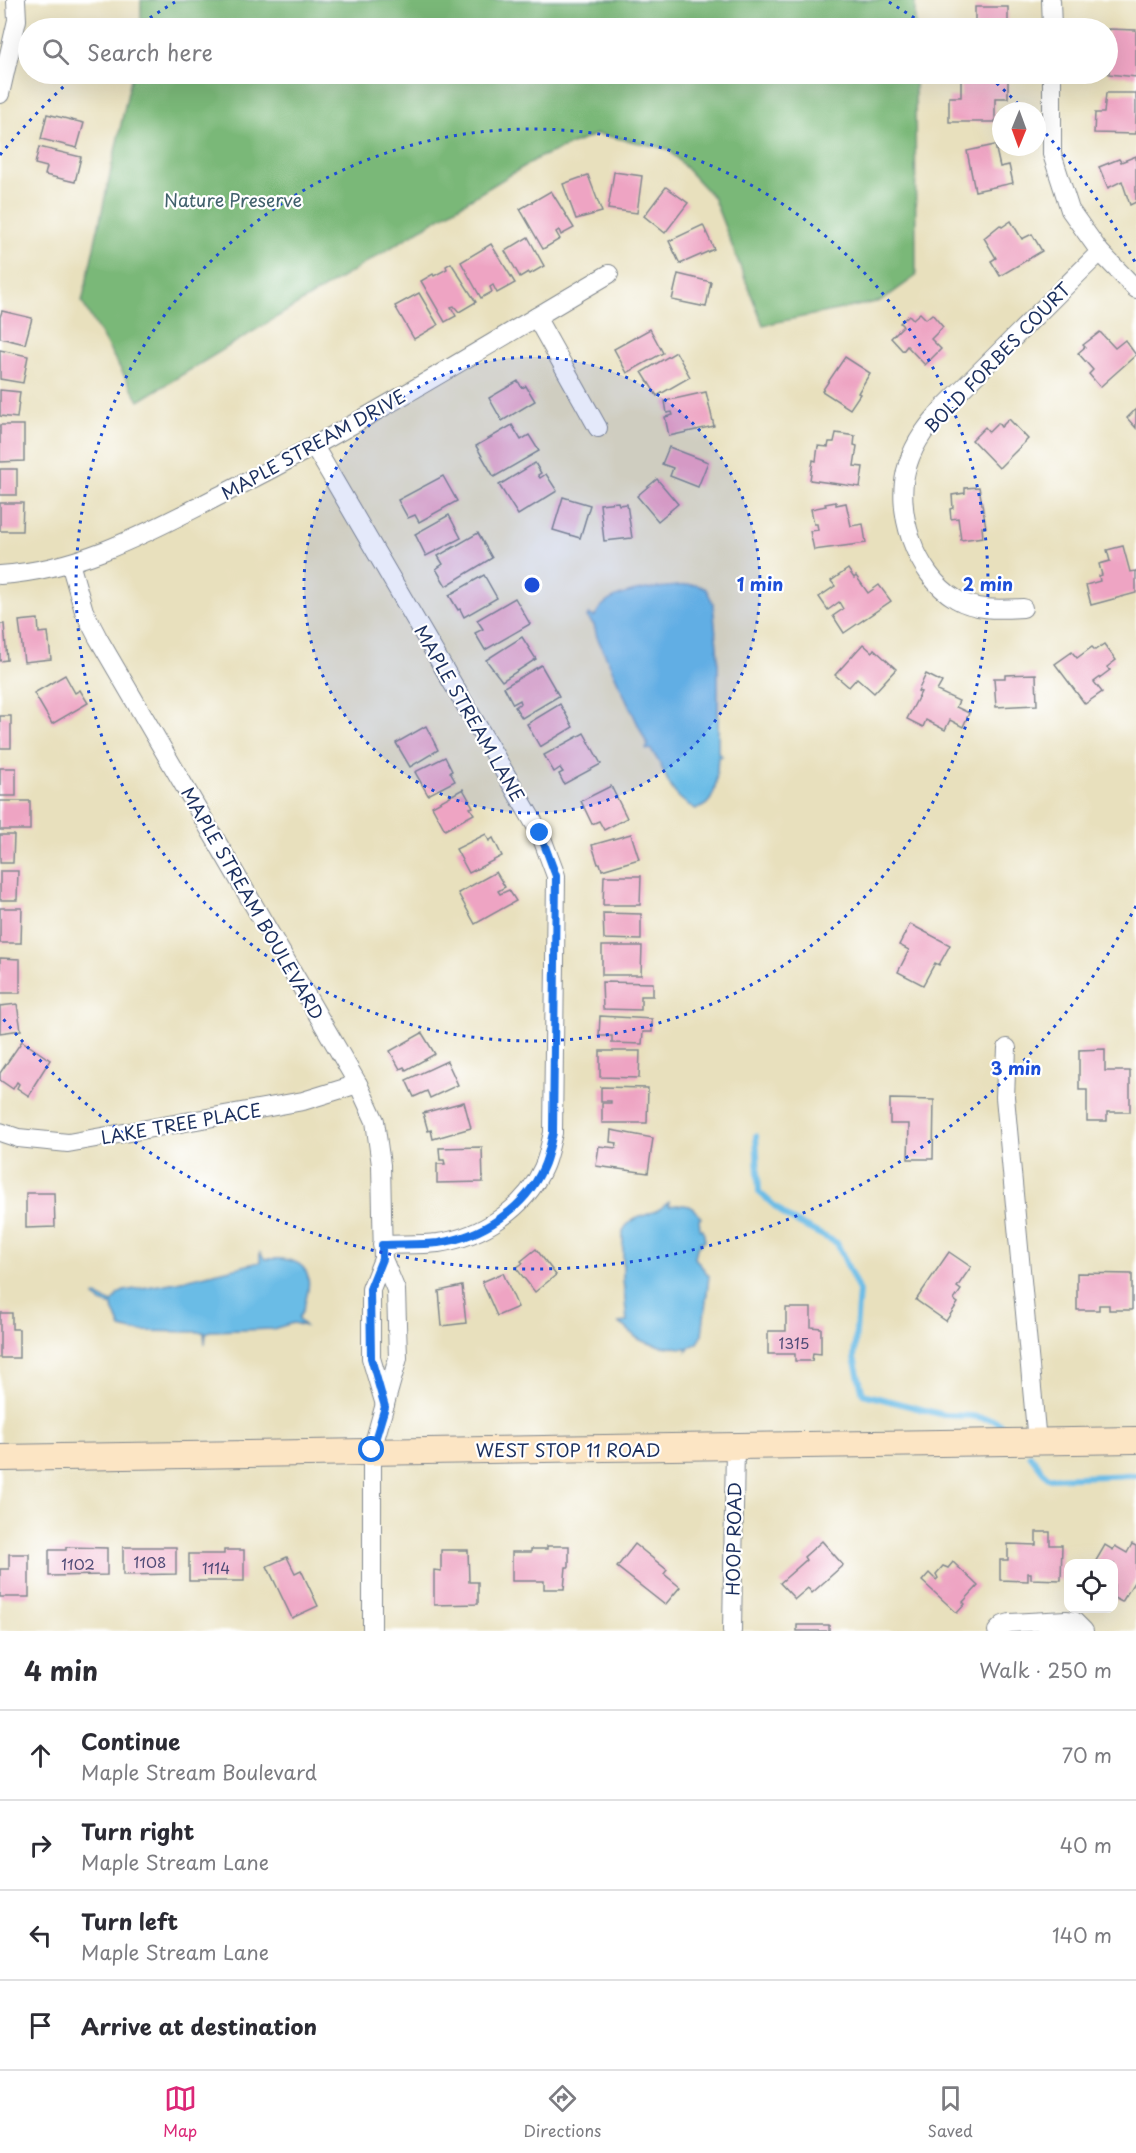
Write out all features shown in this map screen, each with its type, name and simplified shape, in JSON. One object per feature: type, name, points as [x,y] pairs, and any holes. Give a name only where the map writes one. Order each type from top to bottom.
[{"type":"main road","name":"WEST STOP 11 ROAD","points":[[0,1458],[372,1450],[1136,1440]]},
{"type":"street","points":[[0,94],[17,20],[16,0]]},
{"type":"street","points":[[1052,0],[1052,18]]},
{"type":"street","points":[[1052,84],[1052,154],[1070,210],[1100,252],[1136,289]]},
{"type":"street","name":"BOLD FORBES COURT","points":[[1023,608],[988,610],[956,599],[930,576],[909,537],[903,501],[907,465],[922,433],[945,406],[1100,252]]},
{"type":"street","name":"MAPLE STREAM DRIVE","points":[[0,575],[43,570],[70,563],[105,551],[152,530],[314,446],[609,274]]},
{"type":"street","points":[[536,317],[598,428]]},
{"type":"street","name":"MAPLE STREAM LANE","points":[[314,446],[540,833],[556,876],[553,1133],[543,1168],[526,1196],[501,1218],[471,1235],[382,1252]]},
{"type":"street","name":"MAPLE STREAM BOULEVARD","points":[[70,563],[84,611],[98,638],[358,1084],[375,1121],[381,1164],[382,1252],[370,1289],[371,1358],[385,1407]]},
{"type":"street","points":[[1007,1048],[1005,1097],[1037,1442]]},
{"type":"street","name":"LAKE TREE PLACE","points":[[0,1134],[68,1143],[303,1101],[358,1084]]},
{"type":"street","name":"MAPLE STREAM BOULEVARD","points":[[372,1631],[372,1450],[398,1358],[396,1290],[382,1252]]},
{"type":"street","name":"HOOP ROAD","points":[[732,1631],[735,1447]]},
{"type":"street","points":[[997,1631],[1003,1625],[1010,1623],[1066,1620],[1074,1622],[1084,1631]]},
{"type":"green space","points":[[141,0],[915,0],[915,18],[141,18]]},
{"type":"green space","name":"Nature Preserve","points":[[130,84],[915,84],[916,276],[881,301],[763,325],[713,197],[668,149],[597,134],[538,158],[139,401],[82,302]]},
{"type":"water","points":[[697,585],[706,589],[713,603],[718,658],[718,753],[722,756],[718,757],[713,796],[709,802],[696,809],[685,803],[672,789],[656,758],[650,749],[646,749],[648,746],[597,637],[594,625],[587,617],[589,614],[594,617],[603,605],[620,595]]},
{"type":"water","points":[[669,1202],[669,1206],[684,1205],[694,1210],[701,1218],[699,1219],[700,1229],[703,1229],[705,1241],[700,1242],[702,1244],[697,1248],[695,1258],[709,1276],[702,1335],[698,1343],[687,1351],[687,1348],[661,1346],[643,1341],[618,1323],[627,1322],[623,1279],[623,1231],[630,1222],[656,1211]]},
{"type":"water","points":[[260,1253],[265,1259],[292,1261],[304,1269],[309,1284],[299,1320],[305,1326],[293,1323],[273,1329],[210,1331],[206,1333],[205,1344],[204,1332],[132,1331],[121,1328],[112,1306],[94,1297],[95,1295],[112,1303],[118,1294],[124,1291],[177,1282],[260,1262]]},
{"type":"building","points":[[975,7],[1008,7],[1008,18],[975,18]]},
{"type":"building","points":[[1118,29],[1136,30],[1136,77],[1118,75]]},
{"type":"building","points":[[961,84],[1008,84],[1008,98],[995,98],[995,102],[992,102],[992,122],[949,122],[949,97],[961,97]]},
{"type":"building","points":[[1106,93],[1136,93],[1136,134],[1094,133],[1095,113],[1104,113]]},
{"type":"building","points":[[47,114],[84,123],[77,148],[41,139]]},
{"type":"building","points":[[992,146],[992,156],[998,156],[1000,167],[1009,165],[1013,183],[975,191],[967,151]]},
{"type":"building","points":[[39,147],[81,157],[75,182],[45,175],[47,167],[35,164]]},
{"type":"building","points":[[1136,156],[1136,202],[1130,205],[1122,181],[1108,188],[1099,167],[1119,159],[1121,162]]},
{"type":"building","points":[[614,172],[642,176],[637,213],[608,209]]},
{"type":"building","points":[[588,175],[602,212],[576,219],[563,184]]},
{"type":"building","points":[[666,187],[688,203],[665,233],[644,216]]},
{"type":"building","points":[[551,191],[574,228],[561,235],[559,230],[556,232],[560,239],[543,249],[520,209]]},
{"type":"building","points":[[1011,221],[1022,239],[1032,234],[1042,251],[1000,276],[991,261],[996,258],[984,238],[1000,225],[1002,227]]},
{"type":"building","points":[[703,225],[714,249],[680,264],[669,241]]},
{"type":"building","points":[[528,237],[544,266],[520,277],[505,251]]},
{"type":"building","points":[[491,244],[515,283],[497,293],[493,285],[490,287],[492,292],[481,298],[461,262]]},
{"type":"building","points":[[451,263],[476,302],[459,312],[454,306],[451,307],[456,316],[445,322],[421,281],[447,269],[446,266]]},
{"type":"building","points":[[678,274],[711,282],[706,307],[672,300]]},
{"type":"building","points":[[419,293],[438,325],[414,339],[395,306]]},
{"type":"building","points":[[2,311],[32,318],[25,344],[0,338]]},
{"type":"building","points":[[920,313],[926,319],[932,314],[943,327],[931,339],[941,349],[925,365],[907,346],[903,351],[891,338],[903,326],[900,323],[909,315],[913,319]]},
{"type":"building","points":[[650,329],[663,353],[627,373],[614,349]]},
{"type":"building","points":[[1100,332],[1115,348],[1125,340],[1136,355],[1100,387],[1089,374],[1093,370],[1078,353],[1085,347],[1083,345]]},
{"type":"building","points":[[0,350],[28,356],[23,383],[0,379]]},
{"type":"building","points":[[676,352],[690,377],[657,396],[642,372]]},
{"type":"building","points":[[845,357],[870,373],[850,409],[822,391]]},
{"type":"building","points":[[518,381],[522,388],[526,386],[535,401],[502,421],[489,398]]},
{"type":"building","points":[[0,390],[20,392],[17,418],[0,416]]},
{"type":"building","points":[[706,392],[714,426],[669,436],[665,417],[673,415],[672,412],[667,413],[665,401]]},
{"type":"building","points":[[1136,409],[1136,428],[1127,418]]},
{"type":"building","points":[[1009,419],[1028,439],[999,468],[972,440],[985,427],[989,432],[998,423],[1001,427]]},
{"type":"building","points":[[0,425],[24,425],[24,461],[0,462]]},
{"type":"building","points":[[512,425],[521,440],[529,435],[539,451],[494,477],[476,446]]},
{"type":"building","points":[[836,433],[855,436],[854,445],[857,446],[854,466],[863,467],[860,487],[810,480],[818,446],[828,447],[829,442],[834,442]]},
{"type":"building","points":[[669,447],[708,462],[698,487],[670,476],[673,468],[662,464]]},
{"type":"building","points":[[535,463],[541,473],[538,475],[540,478],[546,474],[557,491],[518,515],[499,485]]},
{"type":"building","points":[[0,469],[17,469],[17,495],[0,495]]},
{"type":"building","points":[[443,476],[457,501],[419,522],[415,515],[408,518],[398,500]]},
{"type":"building","points":[[657,479],[678,504],[658,521],[637,496]]},
{"type":"building","points":[[979,487],[986,527],[982,527],[983,537],[961,540],[958,518],[951,519],[952,495],[965,493],[965,488]]},
{"type":"building","points":[[563,497],[590,505],[580,538],[553,530]]},
{"type":"building","points":[[618,502],[619,505],[627,504],[632,538],[604,541],[600,504]]},
{"type":"building","points":[[836,502],[836,505],[846,503],[851,526],[863,524],[866,543],[814,550],[810,531],[818,530],[817,524],[814,524],[811,509]]},
{"type":"building","points":[[0,503],[23,503],[22,531],[0,531]]},
{"type":"building","points":[[449,515],[461,538],[426,556],[415,534]]},
{"type":"building","points":[[478,533],[492,558],[446,586],[436,569],[443,564],[438,556]]},
{"type":"building","points":[[1123,546],[1130,572],[1136,571],[1136,593],[1091,605],[1086,585],[1100,581],[1099,576],[1102,575],[1099,564],[1110,561],[1107,550]]},
{"type":"building","points":[[848,569],[868,593],[879,585],[891,601],[844,633],[833,616],[843,609],[839,602],[828,610],[819,597],[835,586],[831,581]]},
{"type":"building","points":[[484,575],[497,598],[464,617],[449,595]]},
{"type":"building","points":[[515,598],[530,624],[485,650],[475,633],[483,629],[477,620]]},
{"type":"building","points":[[38,619],[39,633],[48,632],[51,659],[24,662],[19,621]]},
{"type":"building","points":[[0,624],[4,624],[7,660],[0,661]]},
{"type":"building","points":[[522,637],[536,659],[502,681],[486,660]]},
{"type":"building","points":[[863,644],[872,652],[874,649],[896,669],[874,693],[857,678],[849,687],[835,675]]},
{"type":"building","points":[[1104,644],[1116,660],[1107,667],[1110,670],[1094,682],[1102,692],[1085,704],[1055,664],[1072,652],[1077,658],[1092,647],[1095,650]]},
{"type":"building","points":[[541,665],[559,696],[522,718],[515,707],[521,703],[520,700],[513,704],[504,687]]},
{"type":"building","points":[[926,674],[942,682],[937,691],[959,701],[956,707],[969,713],[963,727],[950,720],[945,730],[926,720],[923,727],[907,719],[921,692],[918,691]]},
{"type":"building","points":[[1036,674],[1037,705],[996,707],[994,678],[1005,678],[1005,675]]},
{"type":"building","points":[[65,675],[75,693],[80,690],[88,703],[52,724],[34,693]]},
{"type":"building","points":[[560,704],[573,727],[540,747],[527,724]]},
{"type":"building","points":[[0,716],[11,716],[11,748],[0,748]]},
{"type":"building","points":[[426,726],[438,750],[410,767],[396,743]]},
{"type":"building","points":[[584,733],[601,764],[564,784],[559,774],[563,772],[560,768],[554,772],[544,755]]},
{"type":"building","points":[[445,757],[455,781],[428,795],[415,772]]},
{"type":"building","points":[[0,768],[16,768],[16,796],[0,796]]},
{"type":"building","points":[[611,786],[627,818],[604,830],[599,821],[592,824],[581,801]]},
{"type":"building","points":[[463,789],[473,807],[470,808],[474,814],[445,830],[432,806]]},
{"type":"building","points":[[0,801],[30,801],[30,830],[0,830]]},
{"type":"building","points":[[486,834],[489,841],[493,838],[502,856],[469,873],[456,849]]},
{"type":"building","points":[[631,834],[639,859],[602,870],[592,845]]},
{"type":"building","points":[[0,835],[14,835],[13,863],[0,863]]},
{"type":"building","points":[[0,871],[18,871],[17,900],[0,900]]},
{"type":"building","points":[[496,872],[505,887],[498,891],[500,894],[509,890],[516,901],[475,924],[458,893]]},
{"type":"building","points":[[604,876],[641,876],[640,905],[603,905]]},
{"type":"building","points":[[0,908],[22,908],[21,943],[0,943]]},
{"type":"building","points":[[603,913],[641,914],[641,940],[604,939]]},
{"type":"building","points":[[910,924],[950,945],[939,965],[935,963],[923,985],[898,972],[909,950],[899,945]]},
{"type":"building","points":[[602,946],[642,946],[641,975],[602,975]]},
{"type":"building","points":[[0,958],[20,959],[20,993],[0,993]]},
{"type":"building","points":[[602,982],[653,983],[653,996],[641,996],[641,1010],[603,1009]]},
{"type":"building","points":[[17,1004],[21,1030],[0,1033],[0,1006]]},
{"type":"building","points":[[600,1016],[652,1019],[652,1032],[643,1032],[642,1044],[612,1043],[612,1036],[599,1036]]},
{"type":"building","points":[[422,1033],[435,1054],[406,1070],[404,1067],[400,1069],[390,1051]]},
{"type":"building","points":[[22,1041],[50,1060],[29,1096],[17,1088],[19,1084],[17,1082],[13,1089],[0,1080],[0,1073]]},
{"type":"building","points":[[1105,1049],[1105,1071],[1130,1071],[1130,1112],[1107,1112],[1107,1121],[1087,1121],[1087,1090],[1079,1090],[1079,1050]]},
{"type":"building","points":[[600,1051],[640,1051],[639,1078],[600,1077]]},
{"type":"building","points":[[447,1061],[458,1085],[430,1098],[427,1091],[414,1097],[406,1080]]},
{"type":"building","points":[[601,1087],[648,1088],[647,1123],[602,1123],[602,1103],[611,1103],[611,1101],[601,1101]]},
{"type":"building","points":[[890,1099],[934,1100],[933,1159],[908,1159],[909,1124],[890,1124]]},
{"type":"building","points":[[464,1102],[471,1128],[433,1139],[423,1113]]},
{"type":"building","points":[[611,1130],[653,1138],[648,1173],[596,1166],[599,1146],[616,1148],[617,1143],[610,1142]]},
{"type":"building","points":[[482,1147],[483,1182],[437,1183],[437,1164],[445,1164],[444,1160],[440,1160],[439,1148]]},
{"type":"building","points":[[26,1193],[54,1193],[55,1227],[26,1228]]},
{"type":"building","points":[[536,1249],[556,1275],[535,1292],[516,1268]]},
{"type":"building","points":[[949,1252],[971,1267],[957,1287],[961,1290],[954,1300],[958,1303],[946,1321],[916,1300]]},
{"type":"building","points":[[503,1273],[518,1307],[497,1316],[482,1282]]},
{"type":"building","points":[[1077,1273],[1132,1274],[1132,1310],[1109,1310],[1109,1305],[1099,1305],[1099,1310],[1077,1310]]},
{"type":"building","points":[[462,1286],[466,1323],[442,1326],[439,1291]]},
{"type":"building","points":[[786,1308],[811,1308],[811,1327],[821,1328],[821,1354],[813,1353],[812,1361],[795,1361],[795,1354],[768,1354],[768,1331],[786,1331]]},
{"type":"building","points":[[0,1313],[12,1313],[12,1329],[19,1329],[19,1358],[0,1358]]},
{"type":"building","points":[[1036,1532],[1050,1532],[1050,1545],[1062,1545],[1061,1580],[1031,1579],[1031,1573],[1028,1573],[1028,1581],[1000,1580],[1000,1560],[1008,1560],[1008,1544],[1036,1545]]},
{"type":"building","points":[[822,1541],[843,1565],[812,1593],[808,1588],[795,1599],[780,1583],[806,1560],[804,1557]]},
{"type":"building","points":[[635,1544],[667,1570],[664,1574],[680,1587],[665,1605],[617,1567]]},
{"type":"building","points":[[1132,1544],[1136,1546],[1136,1579],[1122,1602],[1118,1600],[1118,1559],[1097,1559],[1105,1545],[1113,1550],[1115,1546],[1127,1553]]},
{"type":"building","points":[[547,1546],[569,1546],[569,1567],[566,1567],[564,1589],[544,1589],[544,1581],[512,1581],[512,1552],[531,1552],[531,1549],[547,1549]]},
{"type":"building","points":[[66,1547],[107,1548],[107,1575],[49,1576],[49,1550],[66,1550]]},
{"type":"building","points":[[123,1547],[176,1547],[176,1574],[123,1575]]},
{"type":"building","points":[[224,1550],[244,1550],[244,1581],[189,1581],[189,1554],[224,1554]]},
{"type":"building","points":[[441,1550],[468,1550],[469,1582],[478,1582],[478,1604],[434,1605],[434,1570],[441,1571]]},
{"type":"building","points":[[9,1554],[29,1554],[29,1597],[0,1597],[0,1569],[9,1569]]},
{"type":"building","points":[[287,1557],[295,1573],[301,1570],[318,1606],[292,1618],[267,1566]]},
{"type":"building","points":[[953,1562],[978,1586],[963,1602],[965,1604],[957,1613],[922,1581],[929,1573],[936,1580],[938,1578],[936,1574],[943,1566],[948,1568]]},
{"type":"building","points":[[797,1625],[829,1625],[829,1631],[797,1631]]},
{"type":"waterway","points":[[756,1136],[759,1192],[788,1218],[837,1243],[859,1291],[854,1358],[863,1394],[944,1415],[995,1420],[1008,1432]]},
{"type":"waterway","points":[[1030,1455],[1048,1478],[1136,1475]]},
{"type":"route","points":[[372,1450],[385,1407],[371,1358],[370,1289],[382,1259],[382,1245],[438,1243],[471,1235],[501,1218],[526,1196],[543,1168],[553,1133],[556,876],[540,833]]}]
